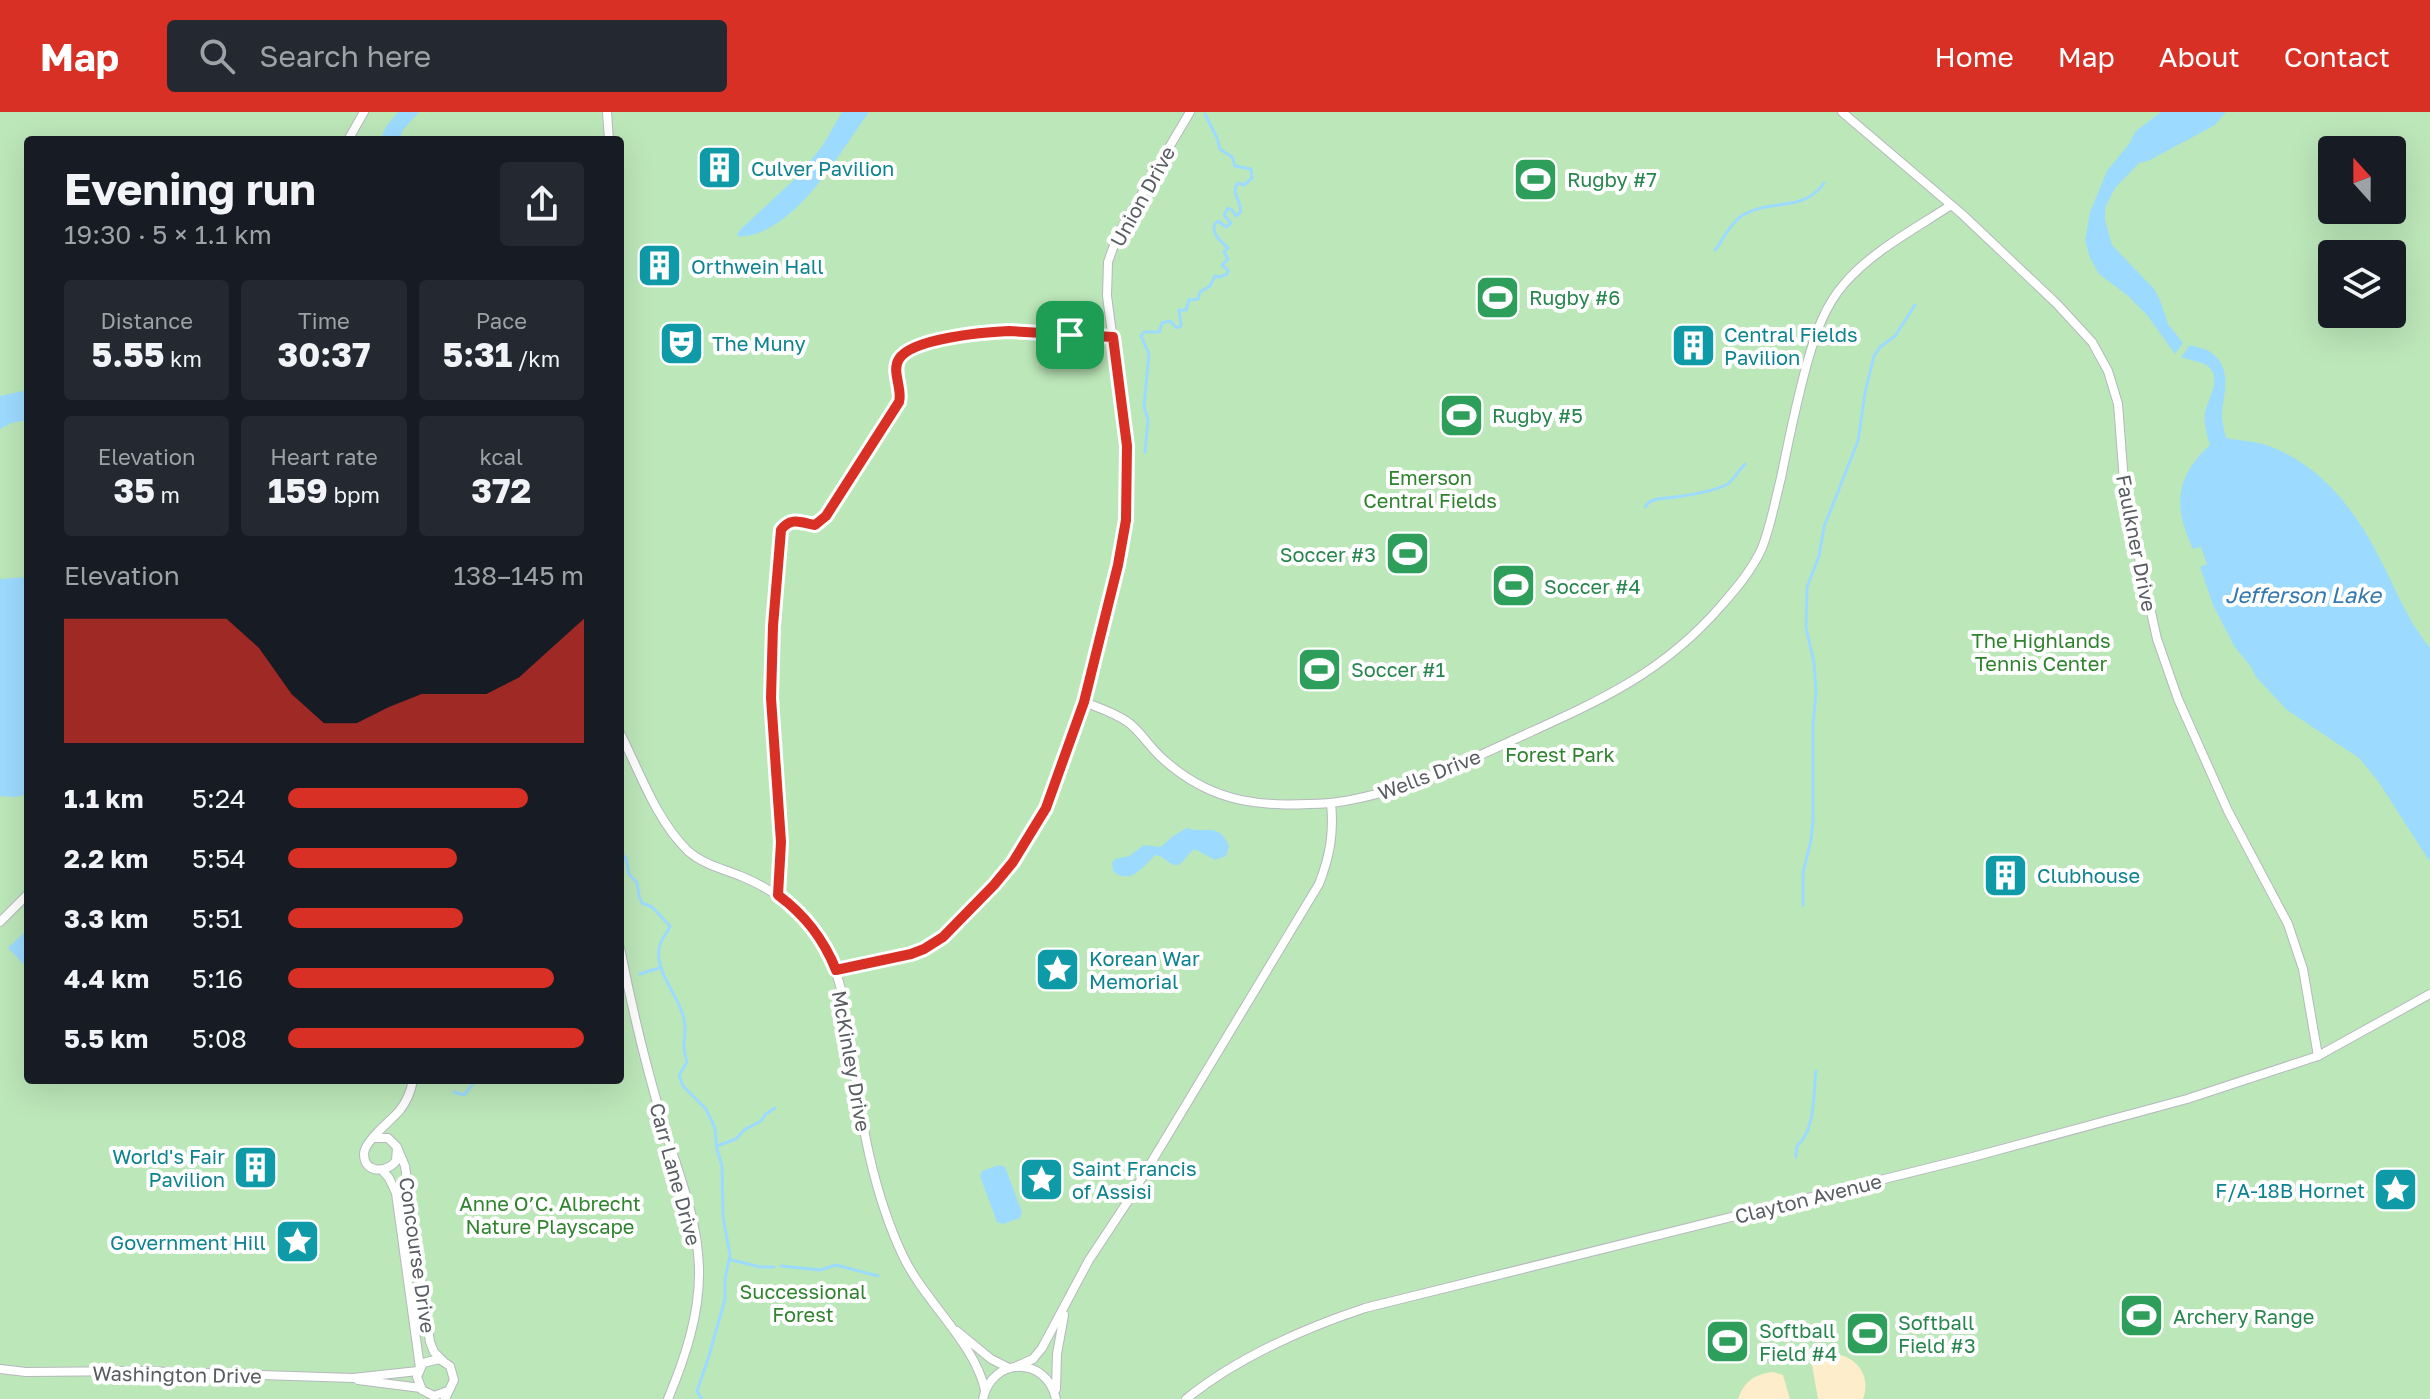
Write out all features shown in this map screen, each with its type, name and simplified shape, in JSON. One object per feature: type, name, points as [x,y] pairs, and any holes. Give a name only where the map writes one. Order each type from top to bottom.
[{"type":"street","points":[[350,136],[364,112]]},
{"type":"street","points":[[607,112],[609,136]]},
{"type":"street","name":"Union Drive","points":[[836,970],[893,959],[924,949],[951,930],[994,885],[1019,853],[1046,808],[1084,702],[1118,565],[1127,509],[1127,446],[1106,279],[1112,248],[1127,217],[1190,112]]},
{"type":"street","name":"Faulkner Drive","points":[[1842,112],[1951,205],[2081,328],[2108,371],[2118,404],[2125,495],[2150,612],[2166,668],[2228,811],[2288,924],[2303,969],[2318,1056]]},
{"type":"street","name":"Wells Drive","points":[[1084,702],[1128,723],[1163,760],[1209,790],[1253,804],[1285,806],[1331,803],[1393,790],[1495,749],[1623,688],[1657,666],[1691,637],[1747,574],[1761,549],[1772,517],[1802,380],[1827,307],[1844,283],[1866,262],[1951,205]]},
{"type":"street","points":[[778,895],[781,842],[771,698],[773,626],[781,530],[784,525],[796,521],[815,525],[826,516],[899,402],[901,393],[896,365],[904,354],[941,340],[984,332],[1113,337]]},
{"type":"street","name":"McKinley Drive","points":[[624,741],[654,801],[688,851],[710,865],[778,895],[814,928],[829,953],[841,989],[868,1156],[880,1202],[910,1270],[976,1364],[984,1394]]},
{"type":"street","points":[[984,1394],[999,1373],[1038,1354],[1089,1260],[1128,1201],[1319,884],[1331,848],[1331,803]]},
{"type":"street","points":[[0,922],[24,898]]},
{"type":"street","name":"Carr Lane Drive","points":[[624,966],[639,1035],[690,1210],[698,1254],[699,1284],[694,1321],[668,1399]]},
{"type":"street","name":"Clayton Avenue","points":[[1186,1399],[1214,1378],[1271,1346],[1365,1308],[2088,1127],[2187,1099],[2318,1056],[2430,994]]},
{"type":"street","points":[[374,1138],[388,1138],[397,1147],[398,1156],[394,1164],[382,1170],[372,1168],[364,1156],[367,1144],[404,1105],[412,1084]]},
{"type":"street","name":"Concourse Drive","points":[[397,1147],[405,1166],[430,1342],[443,1361]]},
{"type":"street","name":"Concourse Drive","points":[[382,1170],[396,1193],[419,1369]]},
{"type":"street","points":[[1056,1399],[1056,1367],[1066,1307]]},
{"type":"street","name":"McKinley Drive","points":[[947,1323],[991,1359],[1013,1367],[1031,1368],[1043,1375],[1052,1385],[1056,1399]]},
{"type":"street","points":[[430,1360],[443,1361],[450,1366],[453,1384],[446,1395],[423,1393],[417,1380],[419,1369],[430,1360]]},
{"type":"street","name":"Washington Drive","points":[[0,1369],[353,1378],[419,1369]]},
{"type":"street","name":"Washington Drive","points":[[353,1378],[423,1393]]},
{"type":"green space","name":"Forest Park","points":[[0,112],[2430,112],[2430,1399],[0,1399]]},
{"type":"sand","points":[[1836,1354],[1851,1360],[1861,1370],[1865,1384],[1863,1399],[1818,1399],[1812,1365]]},
{"type":"sand","points":[[1773,1372],[1783,1375],[1790,1399],[1738,1399],[1751,1380]]},
{"type":"water","points":[[398,112],[419,112],[401,136],[382,136]]},
{"type":"water","points":[[842,112],[869,112],[821,181],[792,212],[775,224],[758,233],[740,237],[737,234],[741,229],[798,176],[823,145]]},
{"type":"water","points":[[2161,112],[2226,112],[2215,125],[2139,163],[2115,188],[2105,208],[2112,245],[2154,289],[2168,324],[2183,343],[2175,354],[2147,315],[2099,274],[2085,240],[2090,212],[2107,171],[2136,131]]},
{"type":"water","name":"Jefferson Lake","points":[[2190,345],[2211,352],[2223,367],[2222,416],[2226,438],[2263,444],[2287,454],[2334,491],[2359,522],[2408,615],[2430,648],[2430,862],[2378,781],[2359,758],[2287,710],[2256,677],[2234,646],[2213,605],[2200,567],[2207,564],[2201,547],[2193,549],[2180,506],[2184,481],[2198,457],[2210,445],[2205,416],[2214,381],[2214,375],[2206,365],[2181,357]]},
{"type":"water","points":[[24,391],[24,421],[0,429],[0,396]]},
{"type":"water","points":[[24,577],[24,795],[16,797],[0,796],[0,579]]},
{"type":"water","points":[[1187,828],[1221,834],[1229,846],[1226,856],[1215,860],[1194,849],[1179,865],[1155,855],[1131,876],[1125,877],[1113,871],[1115,859],[1129,856],[1144,845],[1161,847]]},
{"type":"water","points":[[24,933],[24,965],[8,948]]},
{"type":"water","points":[[999,1165],[1005,1167],[1022,1212],[1020,1218],[1003,1224],[997,1222],[980,1176],[982,1171]]},
{"type":"waterway","points":[[1145,452],[1148,420],[1144,407],[1149,354],[1141,336],[1144,332],[1159,332],[1162,323],[1170,321],[1177,328],[1181,326],[1179,310],[1186,310],[1189,300],[1198,299],[1200,292],[1210,286],[1215,276],[1227,274],[1228,270],[1222,265],[1228,259],[1224,252],[1228,248],[1216,235],[1214,225],[1218,221],[1226,227],[1231,223],[1224,215],[1228,208],[1236,216],[1240,213],[1236,187],[1238,183],[1244,185],[1252,178],[1251,169],[1235,166],[1232,157],[1220,149],[1205,114]]},
{"type":"waterway","points":[[1715,250],[1738,218],[1754,210],[1807,198],[1824,183]]},
{"type":"waterway","points":[[1803,905],[1803,873],[1813,822],[1816,692],[1814,662],[1806,628],[1807,587],[1819,556],[1824,527],[1858,441],[1874,356],[1895,336],[1915,305]]},
{"type":"waterway","points":[[1645,507],[1657,499],[1721,487],[1729,483],[1745,464]]},
{"type":"waterway","points":[[624,856],[629,874],[637,883],[642,903],[652,907],[670,926],[662,940],[659,962],[685,1025],[687,1062],[679,1075],[683,1086],[706,1109],[715,1128],[722,1166],[723,1217],[730,1255],[725,1299],[697,1391],[702,1399]]},
{"type":"waterway","points":[[640,974],[659,968]]},
{"type":"waterway","points":[[1796,1157],[1797,1146],[1811,1121],[1816,1071]]},
{"type":"waterway","points":[[454,1092],[464,1095],[473,1084]]},
{"type":"waterway","points":[[717,1146],[736,1139],[775,1108]]},
{"type":"waterway","points":[[731,1260],[774,1267]]},
{"type":"waterway","points":[[781,1266],[820,1270],[836,1265],[878,1276]]},
{"type":"place","name":"Culver Pavilion","points":[[720,168]]},
{"type":"place","name":"Rugby #7","points":[[1536,179]]},
{"type":"place","name":"Orthwein Hall","points":[[660,266]]},
{"type":"place","name":"Rugby #6","points":[[1498,297]]},
{"type":"place","name":"The Muny","points":[[681,343]]},
{"type":"place","name":"Central Fields Pavilion","points":[[1693,346]]},
{"type":"place","name":"Rugby #5","points":[[1461,415]]},
{"type":"place","name":"Soccer #3","points":[[1407,554]]},
{"type":"place","name":"Soccer #4","points":[[1513,586]]},
{"type":"place","name":"Soccer #1","points":[[1320,669]]},
{"type":"place","name":"Clubhouse","points":[[2006,875]]},
{"type":"place","name":"Korean War Memorial","points":[[1058,969]]},
{"type":"place","name":"World's Fair Pavilion","points":[[256,1167]]},
{"type":"place","name":"Saint Francis of Assisi","points":[[1041,1179]]},
{"type":"place","name":"F/A-18B Hornet","points":[[2396,1190]]},
{"type":"place","name":"Government Hill","points":[[297,1242]]},
{"type":"place","name":"Archery Range","points":[[2142,1316]]},
{"type":"place","name":"Softball Field #3","points":[[1867,1334]]},
{"type":"place","name":"Softball Field #4","points":[[1728,1341]]},
{"type":"route","points":[[1009,331],[1070,335],[1113,337],[1127,446],[1128,497],[1123,543],[1097,652],[1061,769],[1046,808],[1013,862],[943,937],[911,954],[836,970],[814,928],[778,895],[781,842],[771,698],[781,530],[784,525],[796,521],[815,525],[826,516],[901,398],[896,365],[904,354],[963,334],[1009,331]]},
{"type":"park label","name":"Emerson Central Fields","points":[[1430,488]]},
{"type":"park label","name":"The Highlands Tennis Center","points":[[2041,652]]},
{"type":"park label","name":"Anne O’C. Albrecht Nature Playscape","points":[[550,1214]]},
{"type":"park label","name":"Successional Forest","points":[[803,1302]]}]
